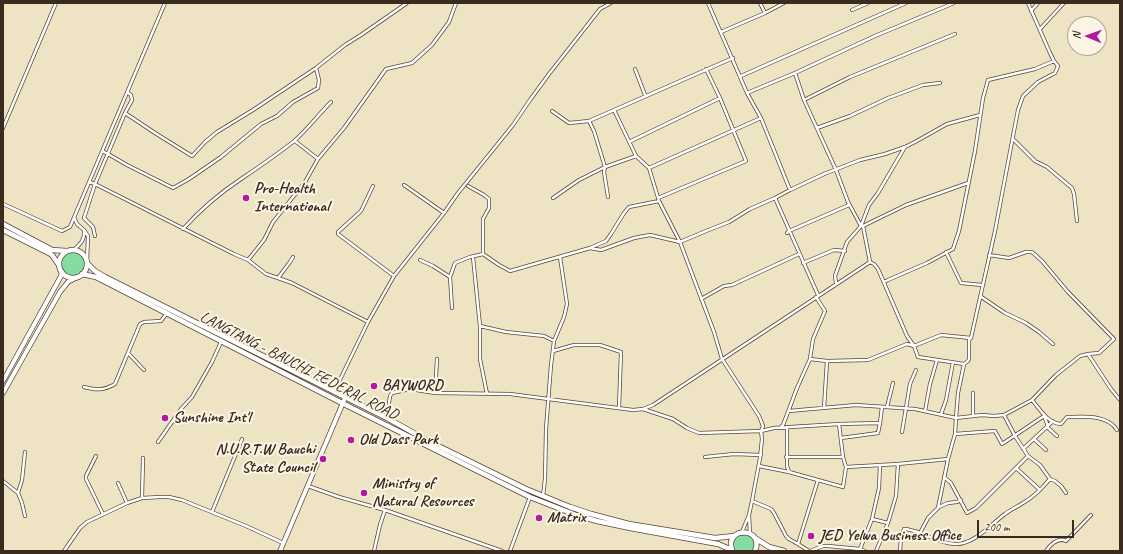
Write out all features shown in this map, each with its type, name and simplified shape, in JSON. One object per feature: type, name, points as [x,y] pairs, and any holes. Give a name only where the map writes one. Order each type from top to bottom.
[{"type":"main road","points":[[3,224],[52,250],[71,250],[82,253],[87,262],[85,271],[77,277],[68,277],[62,272],[59,265],[49,253],[3,230]]},
{"type":"main road","points":[[59,265],[63,255],[71,250]]},
{"type":"main road","name":"LANGTANG - BAUCHI FEDERAL ROAD","points":[[87,262],[100,274],[387,418],[428,441],[526,490],[591,514],[629,524],[715,538],[734,536]]},
{"type":"main road","name":"LANGTANG - BAUCHI FEDERAL ROAD","points":[[82,274],[96,277],[342,404],[530,497],[576,515],[597,521],[718,544],[732,550]]},
{"type":"main road","points":[[732,550],[731,544],[734,536],[742,532],[750,534],[769,547],[784,551]]},
{"type":"main road","points":[[754,537],[757,545],[755,551]]},
{"type":"street","points":[[3,128],[56,3]]},
{"type":"street","points":[[3,204],[62,230],[70,227],[165,3]]},
{"type":"street","points":[[125,113],[155,134],[192,156],[217,132],[316,68],[345,45],[407,3]]},
{"type":"street","points":[[248,260],[264,240],[273,222],[305,182],[318,159],[344,128],[386,69],[412,63],[432,45],[450,22],[456,3]]},
{"type":"street","points":[[334,392],[368,322],[394,276],[458,193],[495,149],[545,79],[600,9],[611,3]]},
{"type":"street","points":[[708,3],[761,118],[790,190]]},
{"type":"street","points":[[760,3],[765,13]]},
{"type":"street","points":[[722,32],[784,3]]},
{"type":"street","points":[[852,10],[868,3]]},
{"type":"street","points":[[741,76],[906,3]]},
{"type":"street","points":[[748,92],[954,3]]},
{"type":"street","points":[[938,508],[948,459],[955,434],[958,393],[964,364],[969,359],[969,340],[971,338],[995,231],[1018,110],[1023,96],[1038,82],[1055,73],[1058,66],[1054,61],[1028,3]]},
{"type":"street","points":[[1031,11],[1038,3]]},
{"type":"street","points":[[1039,29],[1064,3]]},
{"type":"street","points":[[804,100],[850,76],[955,34]]},
{"type":"street","points":[[552,111],[569,123],[589,121],[733,58]]},
{"type":"street","points":[[884,282],[928,264],[953,249],[959,231],[975,151],[983,98],[988,80],[1035,69],[1054,61]]},
{"type":"street","points":[[102,151],[173,188],[221,157],[261,124],[277,116],[293,102],[318,88],[319,80],[316,68]]},
{"type":"street","points":[[635,69],[645,96]]},
{"type":"street","points":[[483,254],[510,271],[590,248],[606,241],[629,207],[647,204],[746,161],[734,130],[706,69]]},
{"type":"street","points":[[795,73],[804,100],[836,170],[850,206],[862,226],[870,262],[878,269],[907,336],[914,346],[918,357],[964,364]]},
{"type":"street","points":[[817,128],[850,116],[888,98],[923,85],[940,83]]},
{"type":"street","points":[[95,236],[93,227],[84,218],[95,184],[132,100],[130,94],[127,92]]},
{"type":"street","points":[[629,142],[720,98]]},
{"type":"street","points":[[183,229],[202,210],[228,188],[294,141],[331,102]]},
{"type":"street","points":[[614,110],[636,156],[649,168],[659,199],[680,242],[714,332],[722,359],[759,416],[763,426],[761,432],[762,439],[759,466],[749,515],[742,532]]},
{"type":"street","points":[[590,248],[601,250],[650,234],[680,242],[729,222],[750,209],[836,170],[860,160],[905,147],[947,124],[980,115]]},
{"type":"street","points":[[649,168],[761,118]]},
{"type":"street","points":[[589,121],[594,131],[605,167],[604,172],[608,197]]},
{"type":"street","points":[[1013,139],[1035,160],[1047,167],[1072,188],[1077,221]]},
{"type":"street","points":[[294,141],[318,159]]},
{"type":"street","points":[[862,226],[869,205],[878,193],[905,147]]},
{"type":"street","points":[[553,198],[579,180],[605,167],[636,156]]},
{"type":"street","points":[[89,182],[248,260],[266,274],[292,283],[368,322]]},
{"type":"street","points":[[836,284],[836,276],[847,242],[862,226],[906,205],[968,183]]},
{"type":"street","points":[[404,185],[444,213]]},
{"type":"street","points":[[373,186],[361,211],[338,232],[338,234],[394,276]]},
{"type":"street","points":[[468,186],[489,199],[489,208],[483,219],[483,254]]},
{"type":"street","points":[[775,198],[788,232],[825,311],[814,339],[810,359],[796,388],[783,425],[780,428]]},
{"type":"street","points":[[788,232],[850,206]]},
{"type":"street","points":[[74,216],[76,224],[84,230],[88,236],[87,262]]},
{"type":"street","points":[[71,250],[83,240],[85,236],[84,230]]},
{"type":"street","points":[[803,263],[834,250],[845,251]]},
{"type":"street","points":[[946,252],[961,283],[982,285]]},
{"type":"street","points":[[789,411],[856,405],[906,408],[956,418],[982,415],[1004,415],[1032,400],[1046,384],[1080,356],[1099,353],[1114,339],[1068,292],[1042,261],[1032,252],[1026,252],[1009,258],[989,255]]},
{"type":"street","points":[[452,308],[450,277],[455,263],[483,254]]},
{"type":"street","points":[[701,299],[724,286],[732,285],[799,254]]},
{"type":"street","points":[[278,278],[293,257]]},
{"type":"street","points":[[473,257],[480,326],[480,359],[487,394]]},
{"type":"street","points":[[543,497],[545,479],[546,428],[554,341],[564,318],[567,304],[560,257]]},
{"type":"street","points":[[420,260],[450,277]]},
{"type":"street","points":[[387,418],[390,396],[392,393],[410,389],[435,393],[510,394],[633,410],[643,409],[653,405],[870,262]]},
{"type":"street","points":[[3,382],[62,272]]},
{"type":"street","points":[[3,393],[60,292],[68,282],[77,277]]},
{"type":"street","points":[[980,296],[1005,313],[1026,323],[1053,344]]},
{"type":"street","points":[[84,388],[97,390],[108,388],[114,384],[140,324],[144,322],[162,321],[167,313]]},
{"type":"street","points":[[480,326],[506,332],[544,336],[554,341]]},
{"type":"street","points":[[810,359],[827,361],[868,360],[907,344],[914,346],[941,335],[971,338]]},
{"type":"street","points":[[158,442],[181,409],[192,397],[222,341]]},
{"type":"street","points":[[553,351],[574,345],[600,345],[621,352],[619,408]]},
{"type":"street","points":[[128,353],[144,370]]},
{"type":"street","points":[[1088,354],[1120,400]]},
{"type":"street","points":[[435,393],[437,359]]},
{"type":"street","points":[[925,411],[937,360]]},
{"type":"street","points":[[824,408],[827,361]]},
{"type":"street","points":[[941,414],[946,400],[953,362]]},
{"type":"street","points":[[902,432],[910,384],[916,370]]},
{"type":"street","points":[[887,407],[893,384]]},
{"type":"street","points":[[973,393],[973,416]]},
{"type":"street","points":[[280,551],[345,398]]},
{"type":"street","points":[[1032,400],[1044,416],[1047,426],[1057,436]]},
{"type":"street","points":[[841,438],[878,433],[882,407]]},
{"type":"street","points":[[643,409],[673,419],[687,428],[699,433],[761,432],[780,428],[880,423]]},
{"type":"street","points":[[1004,415],[1028,456],[1040,466],[1050,479],[1056,481],[1062,486],[1066,493]]},
{"type":"street","points":[[1044,416],[1056,424],[1061,424],[1067,417],[1097,417],[1114,426],[1117,430]]},
{"type":"street","points":[[955,434],[994,431],[1002,444],[1044,416]]},
{"type":"street","points":[[1023,449],[1052,421]]},
{"type":"street","points":[[759,466],[789,472],[843,487],[846,467],[843,457],[839,424]]},
{"type":"street","points":[[787,428],[786,457],[789,472]]},
{"type":"street","points":[[212,512],[242,439]]},
{"type":"street","points":[[1034,439],[1046,450]]},
{"type":"street","points":[[18,493],[22,480],[25,452]]},
{"type":"street","points":[[705,457],[734,454],[761,455]]},
{"type":"street","points":[[96,456],[86,479],[103,514]]},
{"type":"street","points":[[944,477],[951,483],[967,512],[976,508],[1028,456]]},
{"type":"street","points":[[786,457],[843,457]]},
{"type":"street","points":[[142,498],[143,458]]},
{"type":"street","points":[[846,467],[948,459]]},
{"type":"street","points":[[876,551],[888,523],[896,496],[898,464]]},
{"type":"street","points":[[860,549],[872,518],[879,488],[880,465]]},
{"type":"street","points":[[1016,468],[1040,490]]},
{"type":"street","points":[[900,551],[901,538],[904,530],[906,529],[939,541],[957,544],[964,543],[975,538],[1005,514],[1024,503],[1040,490],[1050,479]]},
{"type":"street","points":[[798,544],[818,480]]},
{"type":"street","points":[[3,481],[18,493],[25,516]]},
{"type":"street","points":[[118,483],[127,503]]},
{"type":"street","points":[[308,486],[385,510],[502,551]]},
{"type":"street","points":[[64,551],[83,525],[87,522],[127,503],[142,498],[169,497],[176,498],[212,512],[283,543]]},
{"type":"street","points":[[510,551],[530,497]]},
{"type":"street","points":[[920,533],[928,518],[938,508],[948,503],[961,500]]},
{"type":"street","points":[[752,501],[771,510],[786,536],[810,551],[823,546],[860,549],[865,551]]},
{"type":"street","points":[[374,551],[385,510]]},
{"type":"street","points":[[749,515],[750,534]]},
{"type":"street","points":[[1046,551],[1049,546],[1058,540],[1066,541],[1091,515]]},
{"type":"street","points":[[872,518],[888,523]]},
{"type":"green space","points":[[73,252],[82,255],[85,264],[82,273],[73,276],[64,273],[61,264],[64,255]]},
{"type":"green space","points":[[746,534],[754,540],[753,551],[735,551],[733,544],[734,539]]},
{"type":"place","name":"Pro-Health International","points":[[246,198]]},
{"type":"place","name":"BAYWORD","points":[[374,386]]},
{"type":"place","name":"Sunshine Int'l","points":[[165,418]]},
{"type":"place","name":"Old Dass Park","points":[[351,440]]},
{"type":"place","name":"N.U.R.T.W Bauchi State Council","points":[[323,459]]},
{"type":"place","name":"Ministry of Natural Resources","points":[[364,493]]},
{"type":"place","name":"Matrix","points":[[539,518]]},
{"type":"place","name":"JED Yelwa Business Office","points":[[811,536]]}]
